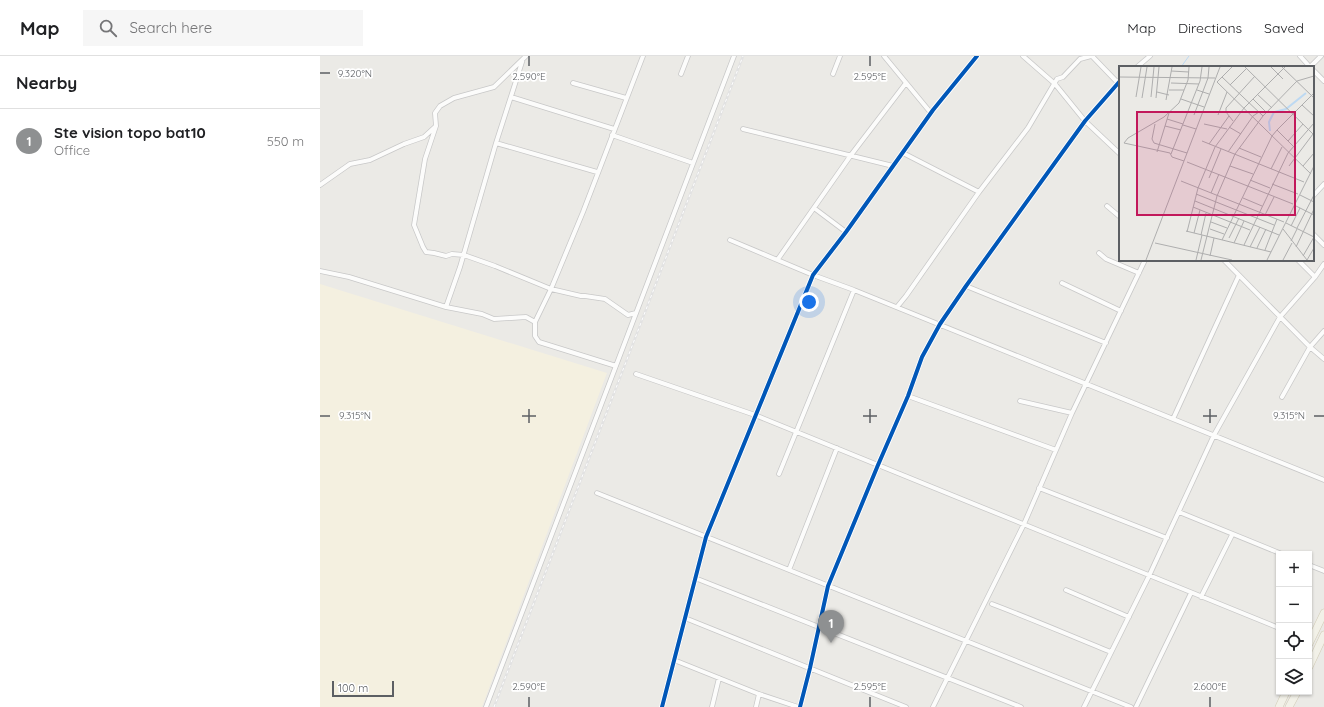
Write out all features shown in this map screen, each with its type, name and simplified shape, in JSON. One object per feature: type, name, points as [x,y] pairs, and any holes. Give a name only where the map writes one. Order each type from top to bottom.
[{"type":"main road","points":[[1312,638],[1324,613]]},
{"type":"main road","points":[[1312,662],[1322,647],[1324,636]]},
{"type":"main road","points":[[1278,707],[1284,695]]},
{"type":"main road","points":[[1289,707],[1295,695]]},
{"type":"street","points":[[616,366],[539,342],[535,336],[534,322],[551,289],[583,212],[597,172],[643,56]]},
{"type":"street","points":[[681,74],[688,56]]},
{"type":"street","points":[[486,707],[734,56]]},
{"type":"street","points":[[833,74],[840,56]]},
{"type":"street","points":[[884,56],[931,113]]},
{"type":"street","points":[[662,707],[706,537],[813,275],[846,232],[931,113],[977,56]]},
{"type":"street","points":[[1023,56],[1055,84],[1085,121],[1119,153]]},
{"type":"street","points":[[674,660],[759,694],[799,707],[810,668],[828,586],[908,396],[922,357],[940,324],[966,286],[1085,121],[1119,82],[1092,56],[1078,61],[1063,77],[1057,79],[1028,128],[979,192],[897,307]]},
{"type":"street","points":[[1300,56],[1309,66]]},
{"type":"street","points":[[1311,66],[1321,56]]},
{"type":"street","points":[[525,57],[494,86],[454,98],[440,106],[435,113],[436,126],[425,159],[421,179],[414,225],[415,231],[426,252],[446,256],[452,254],[464,255],[551,289],[580,296],[604,299],[628,315],[636,313]]},
{"type":"street","points":[[446,307],[464,255],[496,143],[525,57]]},
{"type":"street","points":[[1138,66],[1148,57]]},
{"type":"street","points":[[1314,71],[1324,81]]},
{"type":"street","points":[[573,83],[626,98]]},
{"type":"street","points":[[778,259],[851,155],[906,84]]},
{"type":"street","points":[[511,97],[614,129]]},
{"type":"street","points":[[320,185],[350,164],[370,160],[404,144],[424,137],[436,126]]},
{"type":"street","points":[[743,129],[893,166]]},
{"type":"street","points":[[612,135],[693,163]]},
{"type":"street","points":[[496,143],[597,172]]},
{"type":"street","points":[[903,153],[979,192]]},
{"type":"street","points":[[1314,195],[1324,184]]},
{"type":"street","points":[[1107,206],[1119,216]]},
{"type":"street","points":[[814,208],[846,232]]},
{"type":"street","points":[[1314,235],[1324,244]]},
{"type":"street","points":[[730,240],[813,275],[940,324],[1324,480]]},
{"type":"street","points":[[1099,253],[1106,259],[1139,272]]},
{"type":"street","points":[[934,707],[1024,524],[1038,488],[1072,413],[1144,261]]},
{"type":"street","points":[[1225,261],[1310,347],[1324,359]]},
{"type":"street","points":[[1299,261],[1315,277]]},
{"type":"street","points":[[1084,707],[1149,576],[1214,436],[1280,317],[1315,277],[1324,264]]},
{"type":"street","points":[[320,271],[349,276],[446,307],[482,314],[494,319],[526,317],[534,322]]},
{"type":"street","points":[[1173,419],[1239,275]]},
{"type":"street","points":[[1062,283],[1121,311]]},
{"type":"street","points":[[966,286],[1106,343]]},
{"type":"street","points":[[779,474],[854,290]]},
{"type":"street","points":[[1282,397],[1310,347],[1324,331]]},
{"type":"street","points":[[636,374],[756,415],[1276,627]]},
{"type":"street","points":[[908,396],[1056,450]]},
{"type":"street","points":[[1020,401],[1072,413]]},
{"type":"street","points":[[789,570],[837,448]]},
{"type":"street","points":[[1038,488],[1167,538]]},
{"type":"street","points":[[597,493],[1131,707]]},
{"type":"street","points":[[1179,512],[1232,535],[1276,552]]},
{"type":"street","points":[[1201,597],[1232,535]]},
{"type":"street","points":[[1312,566],[1324,571]]},
{"type":"street","points":[[695,578],[1021,707]]},
{"type":"street","points":[[1066,590],[1129,617]]},
{"type":"street","points":[[1136,707],[1191,593]]},
{"type":"street","points":[[992,604],[1111,652]]},
{"type":"street","points":[[685,618],[906,707]]},
{"type":"street","points":[[712,707],[719,678]]},
{"type":"street","points":[[756,707],[759,694]]},
{"type":"shaded area","points":[[320,284],[607,373],[482,707],[320,707]]},
{"type":"waterway","points":[[1182,66],[1189,56]]},
{"type":"railway","points":[[494,707],[743,56]]},
{"type":"cycle path","points":[[662,707],[706,537],[813,275],[846,232],[933,110],[977,56]]},
{"type":"cycle path","points":[[800,707],[828,586],[908,396],[922,357],[940,324],[966,286],[1085,121],[1119,82]]},
{"type":"place","name":"Ste vision topo bat10","points":[[831,643]]}]
